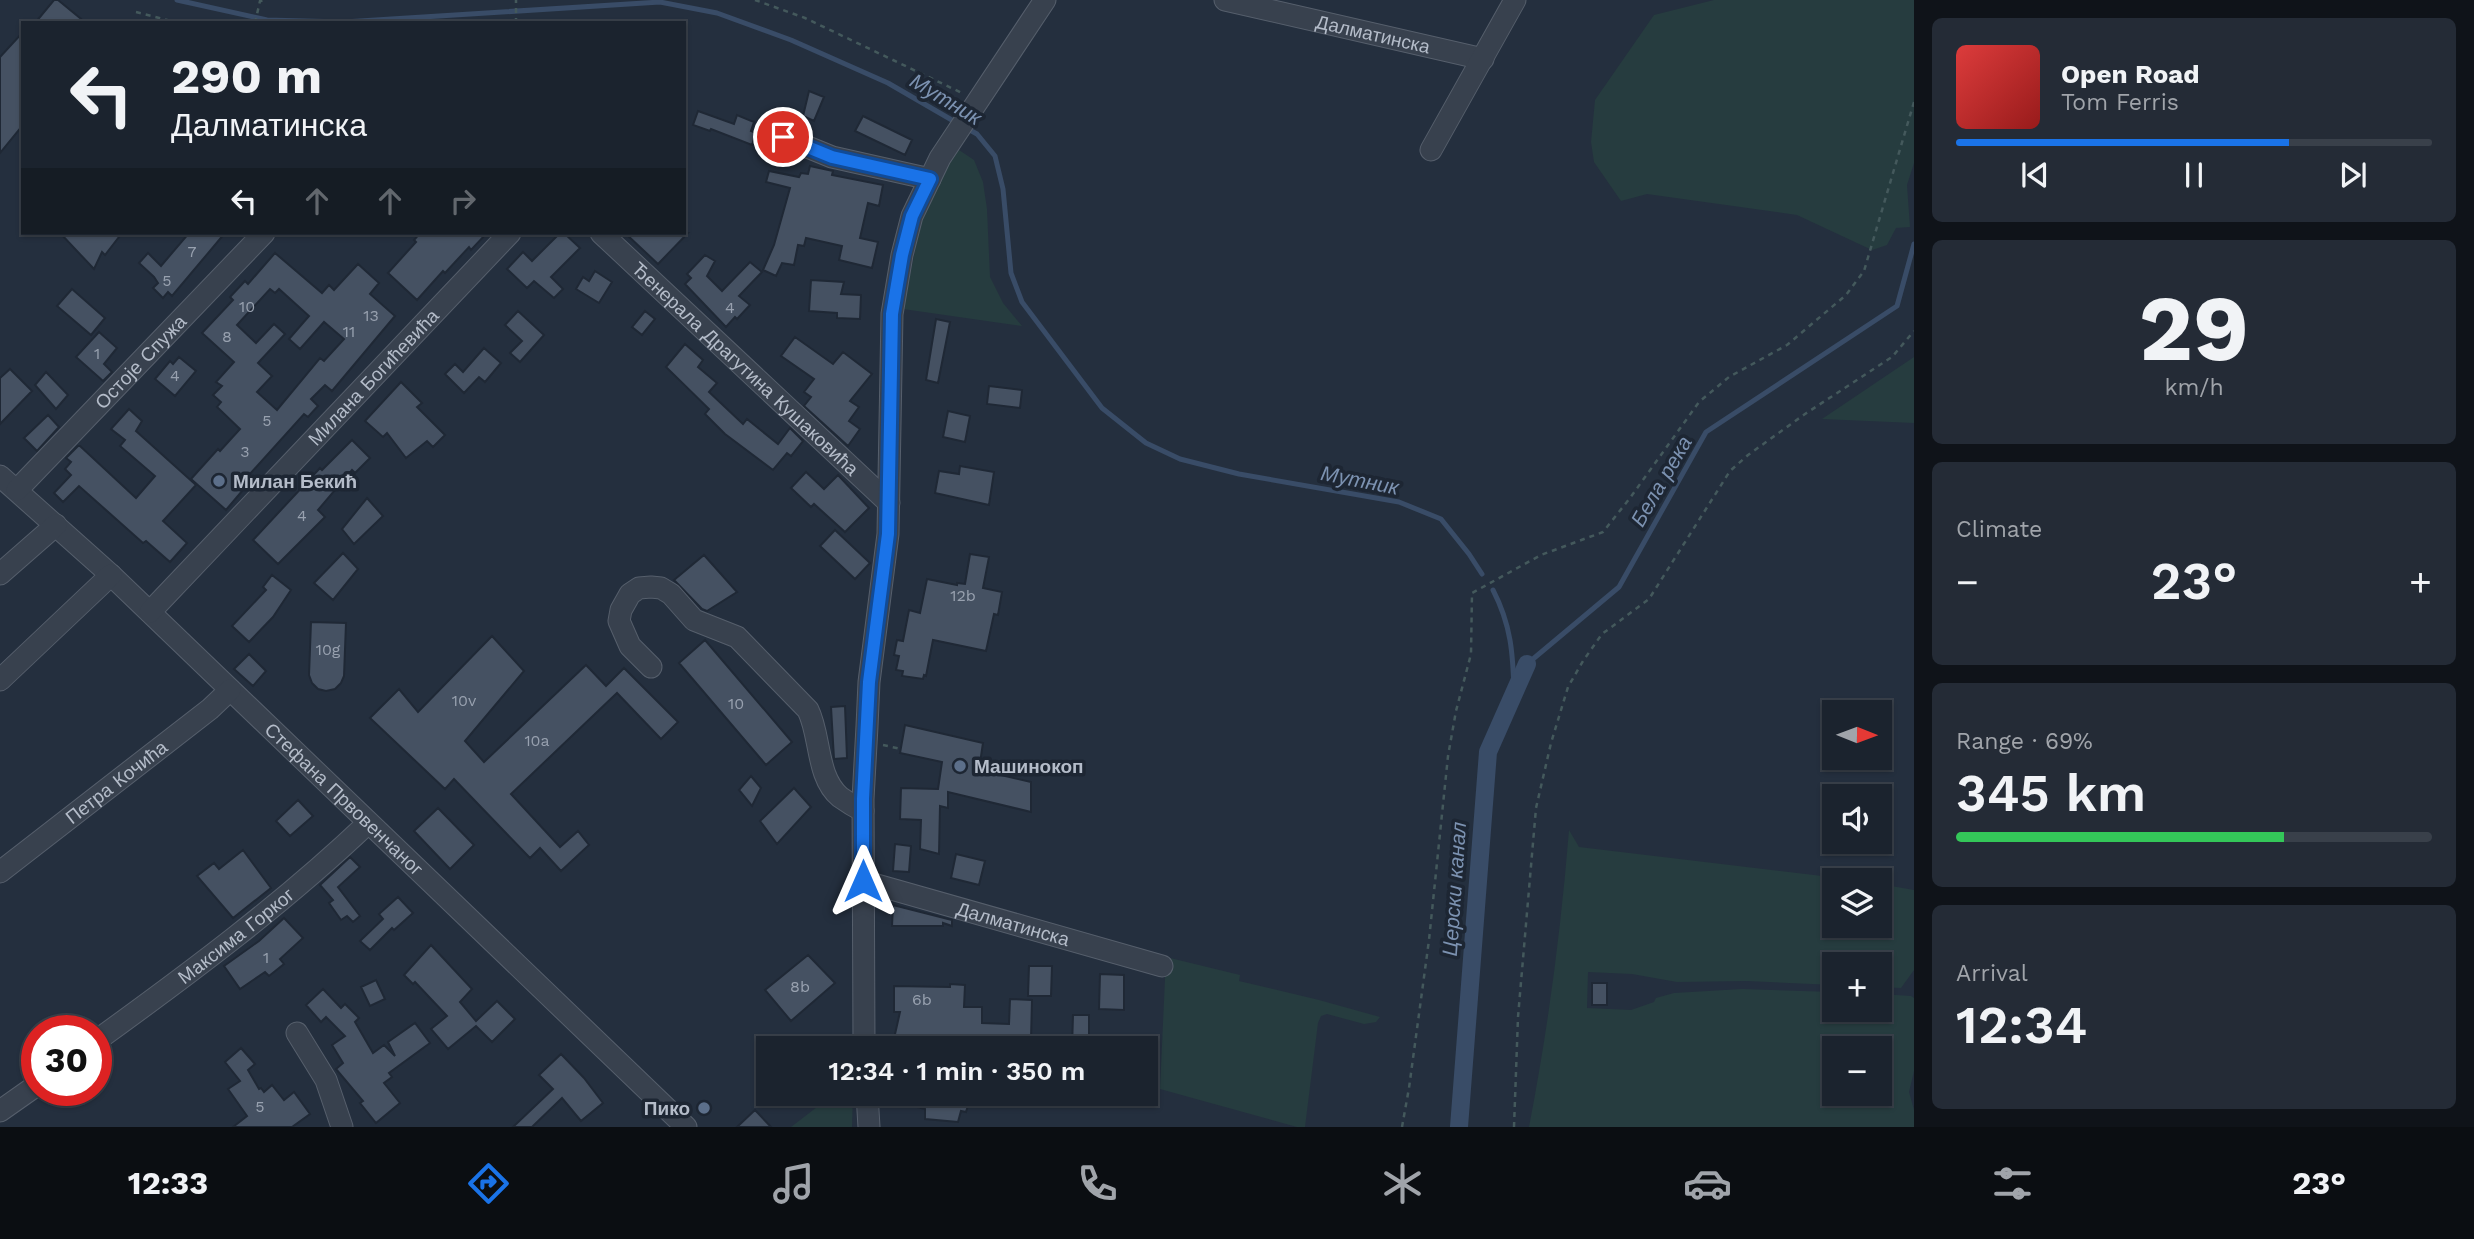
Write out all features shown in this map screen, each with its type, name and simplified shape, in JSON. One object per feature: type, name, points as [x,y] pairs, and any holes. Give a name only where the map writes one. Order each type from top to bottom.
[{"type":"street","points":[[864,1036],[863,811],[869,682],[888,534],[892,314],[902,255],[912,216],[930,179],[972,108],[1045,0]]},
{"type":"street","name":"Далматинска","points":[[1225,0],[1482,59]]},
{"type":"street","points":[[1431,150],[1515,0]]},
{"type":"street","points":[[783,137],[832,157],[930,179]]},
{"type":"street","name":"Остоје Спужа","points":[[17,490],[262,235]]},
{"type":"street","name":"Милана Богићевића","points":[[150,612],[508,235]]},
{"type":"street","name":"Ђенерала Драгутина Кушаковића","points":[[603,235],[889,503]]},
{"type":"street","name":"Стефана Првовенчаног","points":[[0,476],[150,612],[686,1127]]},
{"type":"street","points":[[0,574],[56,525]]},
{"type":"street","points":[[0,680],[111,575]]},
{"type":"street","points":[[651,667],[630,646],[619,621],[621,610],[630,594],[639,588],[651,587],[671,594],[694,620],[737,637],[808,710],[815,723],[826,776],[837,795],[863,811]]},
{"type":"street","name":"Петра Кочића","points":[[0,873],[210,709],[230,690]]},
{"type":"street","name":"Максима Горког","points":[[112,1029],[273,907],[322,867],[368,823]]},
{"type":"street","name":"Далматинска","points":[[863,881],[1162,966]]},
{"type":"street","points":[[297,1033],[326,1080],[342,1127]]},
{"type":"street","points":[[0,1111],[21,1096]]},
{"type":"street","points":[[868,1106],[869,1127]]},
{"type":"path","points":[[255,21],[260,1],[267,0]]},
{"type":"path","points":[[516,0],[516,21]]},
{"type":"path","points":[[755,0],[805,18],[972,108]]},
{"type":"path","points":[[136,12],[172,21]]},
{"type":"path","points":[[1402,1127],[1429,940],[1448,756],[1471,654],[1472,593],[1541,555],[1603,532],[1699,402],[1729,377],[1787,345],[1846,295],[1864,271],[1914,102]]},
{"type":"path","points":[[1514,1127],[1518,1017],[1536,808],[1551,743],[1568,687],[1602,634],[1649,599],[1730,471],[1805,414],[1892,357],[1914,331]]},
{"type":"path","points":[[876,744],[901,749]]},
{"type":"green space","points":[[1714,0],[1914,0],[1914,163],[1907,185],[1910,227],[1896,228],[1887,245],[1872,250],[1797,215],[1647,194],[1621,201],[1594,162],[1591,142],[1595,100],[1654,15]]},
{"type":"green space","points":[[956,148],[974,160],[983,182],[990,277],[1003,303],[1022,326],[903,309],[921,222]]},
{"type":"green space","points":[[1914,357],[1914,423],[1822,419]]},
{"type":"green space","points":[[1569,830],[1579,847],[1822,876],[1822,938],[1892,938],[1892,886],[1914,890],[1914,970],[1901,988],[1892,988],[1892,952],[1822,952],[1822,984],[1747,981],[1677,982],[1632,974],[1588,972],[1587,1008],[1631,1010],[1674,993],[1742,989],[1822,992],[1822,1022],[1892,1022],[1892,995],[1911,996],[1914,998],[1914,1071],[1909,1092],[1914,1110],[1914,1127],[1529,1127],[1558,942]]},
{"type":"green space","points":[[1166,957],[1240,975],[1239,981],[1380,1017],[1376,1022],[1364,1024],[1327,1014],[1321,1016],[1305,1127],[1160,1089]]},
{"type":"green space","points":[[818,1106],[853,1106],[852,1127],[791,1127]]},
{"type":"building","points":[[54,0],[58,0],[84,21],[37,21]]},
{"type":"building","points":[[21,34],[21,127],[0,153],[0,57]]},
{"type":"building","points":[[809,91],[824,97],[814,121],[803,116]]},
{"type":"building","points":[[698,111],[734,124],[737,115],[754,122],[751,131],[756,133],[752,145],[693,125]]},
{"type":"building","points":[[863,116],[912,140],[905,155],[855,131]]},
{"type":"building","points":[[810,166],[833,171],[832,175],[883,185],[879,206],[868,203],[860,238],[878,242],[872,268],[839,260],[842,246],[806,238],[804,246],[798,245],[794,265],[782,263],[776,276],[763,270],[774,245],[790,188],[766,182],[769,171],[799,177],[801,173],[808,174]]},
{"type":"building","points":[[688,233],[658,264],[627,235]]},
{"type":"building","points":[[62,235],[120,235],[105,255],[102,252],[94,269]]},
{"type":"building","points":[[187,235],[223,235],[172,296],[168,292],[163,298],[153,288],[158,283],[154,277],[139,263],[148,253],[161,266]]},
{"type":"building","points":[[418,235],[485,235],[471,250],[469,247],[445,273],[443,271],[417,300],[388,273],[416,242],[414,240]]},
{"type":"building","points":[[558,235],[566,235],[580,248],[551,277],[563,289],[554,298],[534,281],[527,288],[507,269],[523,252],[532,261]]},
{"type":"building","points":[[275,253],[322,293],[329,285],[334,290],[358,264],[379,283],[370,294],[395,316],[332,391],[325,385],[311,399],[318,406],[308,417],[304,414],[239,486],[243,490],[226,510],[191,479],[240,429],[217,407],[221,402],[213,395],[222,386],[216,382],[234,362],[202,333],[233,300],[230,297],[245,281],[248,284]],"holes":[[[270,289],[275,293],[279,289],[309,316],[289,339],[300,349],[324,322],[344,339],[324,361],[320,358],[277,410],[257,392],[272,376],[258,363],[285,334],[274,324],[256,343],[237,325]]]},
{"type":"building","points":[[705,255],[715,261],[707,276],[722,291],[750,262],[762,272],[739,296],[750,305],[726,327],[685,284],[691,278],[687,274]]},
{"type":"building","points":[[595,271],[612,282],[599,303],[576,289],[583,277],[589,281]]},
{"type":"building","points":[[811,280],[844,282],[841,294],[861,295],[860,319],[837,318],[837,313],[809,311]]},
{"type":"building","points":[[72,289],[105,318],[91,335],[57,306]]},
{"type":"building","points":[[518,311],[544,335],[520,362],[510,353],[522,341],[505,325]]},
{"type":"building","points":[[645,311],[655,319],[642,335],[632,327]]},
{"type":"building","points":[[936,319],[950,322],[938,383],[926,380]]},
{"type":"building","points":[[99,332],[117,348],[104,364],[112,372],[103,381],[76,357]]},
{"type":"building","points":[[795,337],[833,364],[843,352],[872,374],[850,401],[859,407],[849,421],[860,429],[848,446],[804,406],[811,397],[804,392],[814,379],[781,356]]},
{"type":"building","points":[[685,344],[703,360],[698,367],[717,383],[709,392],[743,424],[747,419],[778,444],[790,428],[803,441],[791,456],[787,453],[773,470],[725,434],[705,414],[709,409],[666,367]]},
{"type":"building","points":[[484,348],[501,363],[485,382],[479,377],[464,393],[445,374],[455,364],[463,372]]},
{"type":"building","points":[[179,357],[196,371],[175,396],[155,379],[170,361],[173,364]]},
{"type":"building","points":[[10,369],[32,391],[0,424],[0,378]]},
{"type":"building","points":[[46,372],[68,395],[56,409],[35,385]]},
{"type":"building","points":[[401,382],[422,403],[417,407],[445,435],[433,447],[427,441],[406,458],[387,433],[383,437],[365,421]]},
{"type":"building","points":[[989,386],[1022,390],[1020,408],[987,404]]},
{"type":"building","points":[[129,409],[142,421],[136,431],[196,485],[163,521],[187,543],[170,562],[146,541],[143,543],[79,486],[63,502],[54,493],[71,475],[65,469],[71,462],[66,458],[80,446],[136,498],[155,476],[120,446],[125,440],[111,429]]},
{"type":"building","points":[[948,411],[970,416],[965,442],[943,437]]},
{"type":"building","points":[[48,415],[59,427],[37,451],[24,438]]},
{"type":"building","points":[[352,440],[370,458],[355,473],[352,470],[318,510],[325,517],[278,564],[253,540],[320,468],[322,470]]},
{"type":"building","points":[[960,466],[994,472],[989,505],[935,493],[939,471],[959,474]]},
{"type":"building","points":[[806,472],[824,489],[838,475],[869,508],[845,532],[814,504],[811,507],[791,488]]},
{"type":"building","points":[[367,498],[383,516],[354,544],[342,529]]},
{"type":"building","points":[[835,530],[870,563],[855,579],[820,546]]},
{"type":"building","points":[[343,553],[358,569],[333,600],[314,583]]},
{"type":"building","points":[[970,554],[989,557],[983,588],[1002,592],[998,615],[994,614],[986,651],[933,640],[926,676],[924,675],[923,679],[902,676],[903,671],[896,670],[899,656],[894,655],[897,640],[903,641],[909,610],[920,613],[927,579],[965,584]]},
{"type":"building","points":[[704,555],[737,592],[707,611],[674,580]]},
{"type":"building","points":[[272,575],[291,590],[273,617],[249,642],[232,626],[266,590],[263,587]]},
{"type":"building","points":[[311,622],[346,623],[344,676],[335,689],[318,689],[309,675]]},
{"type":"building","points":[[492,636],[524,671],[465,741],[484,762],[586,665],[606,686],[624,668],[678,722],[661,739],[617,693],[511,794],[560,847],[578,831],[589,845],[561,871],[540,848],[530,858],[454,779],[445,789],[370,718],[399,689],[418,712]]},
{"type":"building","points":[[705,640],[792,742],[766,765],[679,663]]},
{"type":"building","points":[[249,654],[266,671],[253,686],[234,669]]},
{"type":"building","points":[[845,706],[847,758],[834,759],[831,707]]},
{"type":"building","name":"Машинокоп","points":[[905,725],[983,743],[979,770],[1031,782],[1031,812],[948,792],[948,808],[940,806],[939,854],[920,849],[921,820],[900,819],[901,788],[938,789],[942,762],[900,753]]},
{"type":"building","points":[[751,776],[761,788],[752,806],[739,790]]},
{"type":"building","points":[[794,788],[811,807],[777,844],[760,821]]},
{"type":"building","points":[[298,800],[313,816],[290,836],[276,821]]},
{"type":"building","points":[[438,808],[474,845],[450,869],[414,831]]},
{"type":"building","points":[[895,844],[911,846],[909,872],[893,871]]},
{"type":"building","points":[[243,850],[271,888],[233,918],[197,876],[214,863],[219,869]]},
{"type":"building","points":[[956,854],[985,861],[979,885],[951,878]]},
{"type":"building","points":[[350,857],[360,867],[338,887],[360,916],[353,922],[347,916],[341,920],[329,903],[333,900],[320,885]]},
{"type":"building","points":[[398,897],[413,913],[394,930],[392,928],[370,950],[360,941],[383,919],[379,914]]},
{"type":"building","points":[[893,905],[952,920],[952,926],[943,923],[943,926],[892,926]]},
{"type":"building","points":[[284,918],[303,938],[280,959],[284,964],[269,976],[265,972],[240,989],[224,966],[259,941]]},
{"type":"building","points":[[431,945],[472,989],[460,1002],[476,1021],[497,1001],[515,1019],[492,1042],[476,1026],[448,1049],[431,1029],[447,1016],[415,982],[413,984],[404,975]]},
{"type":"building","points":[[808,955],[835,983],[791,1021],[765,990]]},
{"type":"building","points":[[1029,966],[1052,966],[1051,996],[1028,996]]},
{"type":"building","points":[[1100,974],[1124,975],[1124,1010],[1099,1009]]},
{"type":"building","points":[[376,980],[385,999],[370,1006],[361,987]]},
{"type":"building","points":[[1592,983],[1607,983],[1607,1005],[1592,1005]]},
{"type":"building","points":[[950,984],[965,985],[964,1007],[982,1007],[982,1023],[1009,1024],[1010,999],[1032,1000],[1031,1036],[895,1036],[900,1012],[894,1012],[894,986],[950,987]]},
{"type":"building","points":[[323,989],[341,1008],[345,1004],[359,1018],[355,1022],[373,1053],[384,1045],[395,1056],[388,1042],[415,1023],[430,1043],[389,1073],[392,1077],[384,1083],[400,1103],[376,1123],[360,1103],[363,1101],[336,1069],[343,1063],[332,1045],[345,1036],[326,1017],[321,1022],[306,1005]]},
{"type":"building","points":[[1073,1015],[1089,1015],[1089,1036],[1072,1036]]},
{"type":"building","points":[[241,1048],[255,1064],[248,1070],[259,1089],[264,1092],[272,1085],[284,1100],[294,1092],[310,1114],[292,1127],[233,1127],[247,1116],[228,1089],[240,1081],[225,1062]]},
{"type":"building","points":[[561,1054],[603,1103],[581,1121],[562,1098],[532,1127],[513,1127],[553,1089],[539,1075]]},
{"type":"building","points":[[914,1106],[968,1106],[966,1112],[961,1111],[958,1122],[925,1119],[925,1109]]},
{"type":"building","points":[[755,1110],[771,1127],[737,1127]]},
{"type":"waterway","name":"Мутник","points":[[177,0],[267,20],[306,21]]},
{"type":"waterway","name":"Мутник","points":[[360,21],[660,2],[717,13],[791,40],[888,83],[957,123]]},
{"type":"waterway","name":"Мутник","points":[[966,128],[977,134],[995,156],[1003,189],[1011,273],[1022,302],[1102,408],[1146,443],[1180,459],[1239,474],[1399,502],[1441,519],[1482,574]]},
{"type":"waterway","name":"Бела река","points":[[1527,664],[1619,587],[1706,432],[1897,306],[1914,244]]},
{"type":"waterway","name":"Мутник","points":[[1493,590],[1504,615],[1510,640],[1514,692]]},
{"type":"waterway","name":"Церски канал","points":[[1459,1127],[1488,752],[1527,664]]},
{"type":"place","name":"Милан Бекић","points":[[219,481]]},
{"type":"place","name":"Машинокоп","points":[[960,766]]},
{"type":"place","name":"Пико","points":[[704,1108]]},
{"type":"route","points":[[783,137],[846,161],[930,179],[912,216],[892,314],[888,534],[869,682],[863,799],[863,881]]}]
